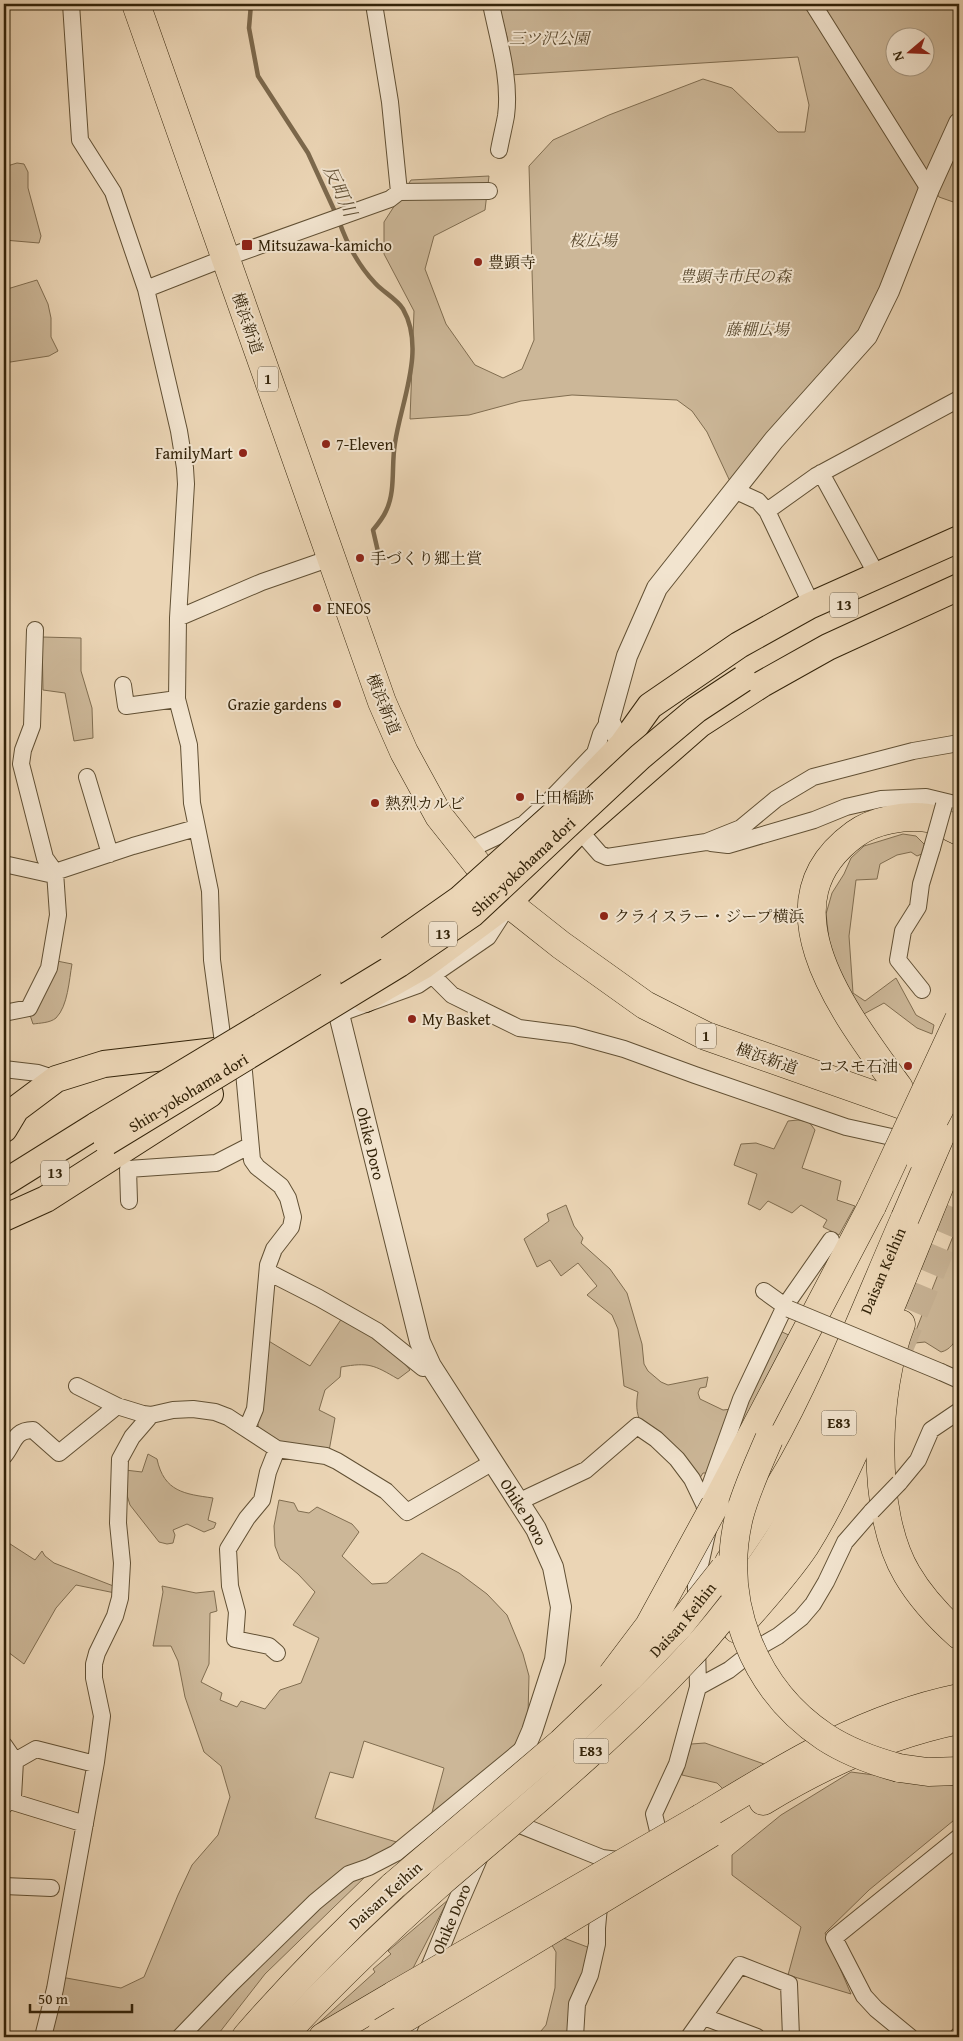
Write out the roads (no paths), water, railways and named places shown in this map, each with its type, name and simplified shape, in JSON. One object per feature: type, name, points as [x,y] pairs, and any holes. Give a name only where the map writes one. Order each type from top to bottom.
[{"type":"highway","name":"横浜新道","points":[[136,4],[412,740],[436,783],[481,844],[495,876]]},
{"type":"highway","name":"横浜新道","points":[[148,4],[331,558],[382,702],[404,752],[439,816],[561,945],[645,1005],[706,1036],[959,1125]]},
{"type":"highway","points":[[899,1088],[856,1028],[819,958],[812,932],[811,914],[814,890],[823,866],[838,846],[861,830],[895,819],[929,818],[959,831]]},
{"type":"highway","name":"横浜新道","points":[[514,897],[567,930],[653,991],[714,1023],[899,1088],[959,1112]]},
{"type":"highway","points":[[959,1019],[905,1220],[899,1328],[889,1367],[882,1410],[882,1481],[886,1512],[894,1544],[906,1573],[924,1600],[959,1635]]},
{"type":"highway","points":[[959,1072],[905,1220],[769,1439],[750,1482],[739,1518],[735,1545],[734,1589],[739,1616],[756,1662],[787,1704],[825,1738],[871,1760],[899,1768],[928,1772],[959,1771]]},
{"type":"highway","name":"Daisan Keihin","points":[[246,2037],[287,1990],[340,1935],[561,1742],[630,1677],[679,1626],[724,1569],[769,1504],[831,1390],[905,1220],[959,1086]]},
{"type":"highway","name":"Daisan Keihin","points":[[282,2037],[324,1991],[376,1940],[526,1809],[733,1618],[827,1451],[860,1376],[905,1220],[959,1138]]},
{"type":"highway","points":[[561,1742],[649,1626],[710,1505],[905,1220],[959,1184]]},
{"type":"highway","points":[[733,1618],[780,1579],[803,1548],[823,1516],[878,1399]]},
{"type":"highway","points":[[387,2036],[706,1825],[797,1759],[901,1713],[959,1698]]},
{"type":"highway","points":[[322,2037],[396,1994],[706,1825],[833,1763],[893,1737],[926,1726],[959,1720]]},
{"type":"main road","points":[[4,1218],[46,1199],[244,1072],[336,1002],[396,952],[453,913],[495,876],[622,745],[650,706],[739,645],[809,606],[959,539]]},
{"type":"main road","name":"Shin-yokohama dori","points":[[738,673],[872,589],[959,552]]},
{"type":"main road","points":[[4,1129],[16,1109],[56,1079],[104,1064],[224,1050],[336,1002],[428,971],[514,897],[579,830],[700,724],[762,684],[828,647],[958,587]]},
{"type":"main road","name":"Shin-yokohama dori","points":[[4,1205],[102,1133],[393,947],[460,899],[688,694],[879,610],[958,587]]},
{"type":"main road","name":"Shin-yokohama dori","points":[[4,1183],[102,1133]]},
{"type":"street","points":[[71,4],[80,140],[113,192],[146,289],[179,431],[185,468],[186,484],[178,618],[177,699],[189,746],[192,803],[210,891],[212,960],[224,1050],[244,1072],[249,1146],[252,1160],[257,1167],[281,1186],[288,1198],[293,1217],[291,1227],[274,1249],[268,1272],[256,1399],[247,1428]]},
{"type":"street","points":[[374,4],[390,102],[399,192]]},
{"type":"street","points":[[491,4],[504,66],[506,92],[506,114],[499,150]]},
{"type":"street","points":[[813,4],[929,189]]},
{"type":"street","points":[[481,844],[524,824],[595,753],[601,734],[609,721],[627,656],[657,588],[774,440],[867,336],[959,123]]},
{"type":"street","points":[[146,289],[231,256],[390,200],[399,192],[489,191]]},
{"type":"street","points":[[767,511],[821,474],[959,399]]},
{"type":"street","points":[[821,474],[872,566]]},
{"type":"street","points":[[734,490],[758,501],[767,511],[807,596]]},
{"type":"street","points":[[178,618],[262,582],[331,558]]},
{"type":"street","points":[[4,1013],[30,1008],[49,968],[58,915],[55,872],[45,858],[21,764],[23,750],[32,726],[35,630]]},
{"type":"street","points":[[123,685],[126,706],[177,699]]},
{"type":"street","points":[[609,721],[622,745],[646,772]]},
{"type":"street","points":[[579,830],[600,854],[607,857],[706,842],[741,828],[776,799],[813,777],[913,751],[959,744]]},
{"type":"street","points":[[87,776],[110,854]]},
{"type":"street","points":[[706,842],[728,845],[814,820],[846,807],[881,799],[902,796],[926,797],[950,803],[932,848],[921,884],[918,907],[903,931],[898,960],[922,990]]},
{"type":"street","points":[[4,864],[49,874],[196,828]]},
{"type":"street","points":[[396,952],[428,971],[452,995],[519,1028],[573,1035],[624,1049],[846,1127],[896,1138],[959,1138]]},
{"type":"street","name":"Ohike Doro","points":[[336,1002],[420,1342],[431,1366],[536,1529],[553,1567],[561,1607],[555,1660],[532,1731],[454,1909],[387,2036]]},
{"type":"street","points":[[4,1068],[38,1073],[56,1079]]},
{"type":"street","points":[[129,1201],[128,1169],[216,1163],[249,1146]]},
{"type":"street","points":[[496,1815],[596,1855],[635,1862],[649,1858],[663,1850],[654,1814],[677,1764],[698,1687],[696,1584],[709,1525],[710,1505],[741,1399],[787,1308],[831,1240]]},
{"type":"street","points":[[268,1272],[377,1331],[423,1368],[431,1366]]},
{"type":"street","points":[[764,1291],[787,1308],[959,1380]]},
{"type":"street","points":[[77,1386],[118,1406],[151,1415],[173,1410],[193,1409],[215,1412],[247,1428],[278,1449],[326,1456],[337,1461],[386,1491],[407,1512],[493,1462]]},
{"type":"street","points":[[4,1456],[18,1433],[26,1430],[33,1430],[59,1453],[118,1406]]},
{"type":"street","points":[[698,1687],[729,1670],[801,1618],[813,1604],[826,1582],[845,1542],[899,1484],[918,1460],[931,1430],[959,1411]]},
{"type":"street","points":[[43,2037],[55,1989],[85,1824],[102,1716],[94,1678],[94,1664],[115,1616],[120,1598],[122,1563],[118,1522],[120,1459],[132,1437],[151,1415]]},
{"type":"street","points":[[518,1502],[586,1470],[636,1426],[656,1440],[677,1459],[710,1505]]},
{"type":"street","points":[[277,1653],[269,1646],[235,1639],[237,1612],[230,1586],[228,1549],[247,1518],[262,1500],[268,1472],[278,1449]]},
{"type":"street","points":[[4,1745],[15,1761],[13,1797],[7,1803],[85,1824]]},
{"type":"street","points":[[180,2037],[315,1902],[349,1874],[396,1854],[525,1747]]},
{"type":"street","points":[[15,1761],[36,1749],[95,1764]]},
{"type":"street","points":[[910,2037],[876,2009],[864,1996],[834,1938],[959,1837]]},
{"type":"street","points":[[575,2037],[577,2004],[590,1975],[597,1944],[601,1888],[596,1855]]},
{"type":"street","points":[[4,1886],[51,1888]]},
{"type":"street","points":[[689,2037],[740,1965],[790,1984],[791,2037]]},
{"type":"street","points":[[704,2017],[757,2037]]},
{"type":"waterway","name":"反町川","points":[[251,4],[249,28],[258,76],[308,153],[336,214]]},
{"type":"waterway","name":"反町川","points":[[339,221],[349,246],[363,269],[403,309],[410,325],[412,341],[410,376],[395,443],[391,495],[385,514],[373,530],[379,556]]},
{"type":"tunnel","points":[[898,1351],[959,1205]]},
{"type":"place","name":"Mitsuzawa-kamicho","points":[[247,245]]},
{"type":"place","name":"豊顕寺","points":[[478,262]]},
{"type":"place","name":"7-Eleven","points":[[326,444]]},
{"type":"place","name":"FamilyMart","points":[[243,453]]},
{"type":"place","name":"手づくり郷土賞","points":[[360,558]]},
{"type":"place","name":"ENEOS","points":[[317,608]]},
{"type":"place","name":"Grazie gardens","points":[[337,704]]},
{"type":"place","name":"上田橋跡","points":[[520,797]]},
{"type":"place","name":"熱烈カルビ","points":[[375,803]]},
{"type":"place","name":"クライスラー・ジープ横浜","points":[[604,916]]},
{"type":"place","name":"My Basket","points":[[412,1019]]},
{"type":"place","name":"コスモ石油","points":[[908,1066]]},
{"type":"park label","name":"三ツ沢公園","points":[[549,38]]},
{"type":"park label","name":"桜広場","points":[[593,240]]},
{"type":"park label","name":"豊顕寺市民の森","points":[[735,276]]},
{"type":"park label","name":"藤棚広場","points":[[757,329]]}]
